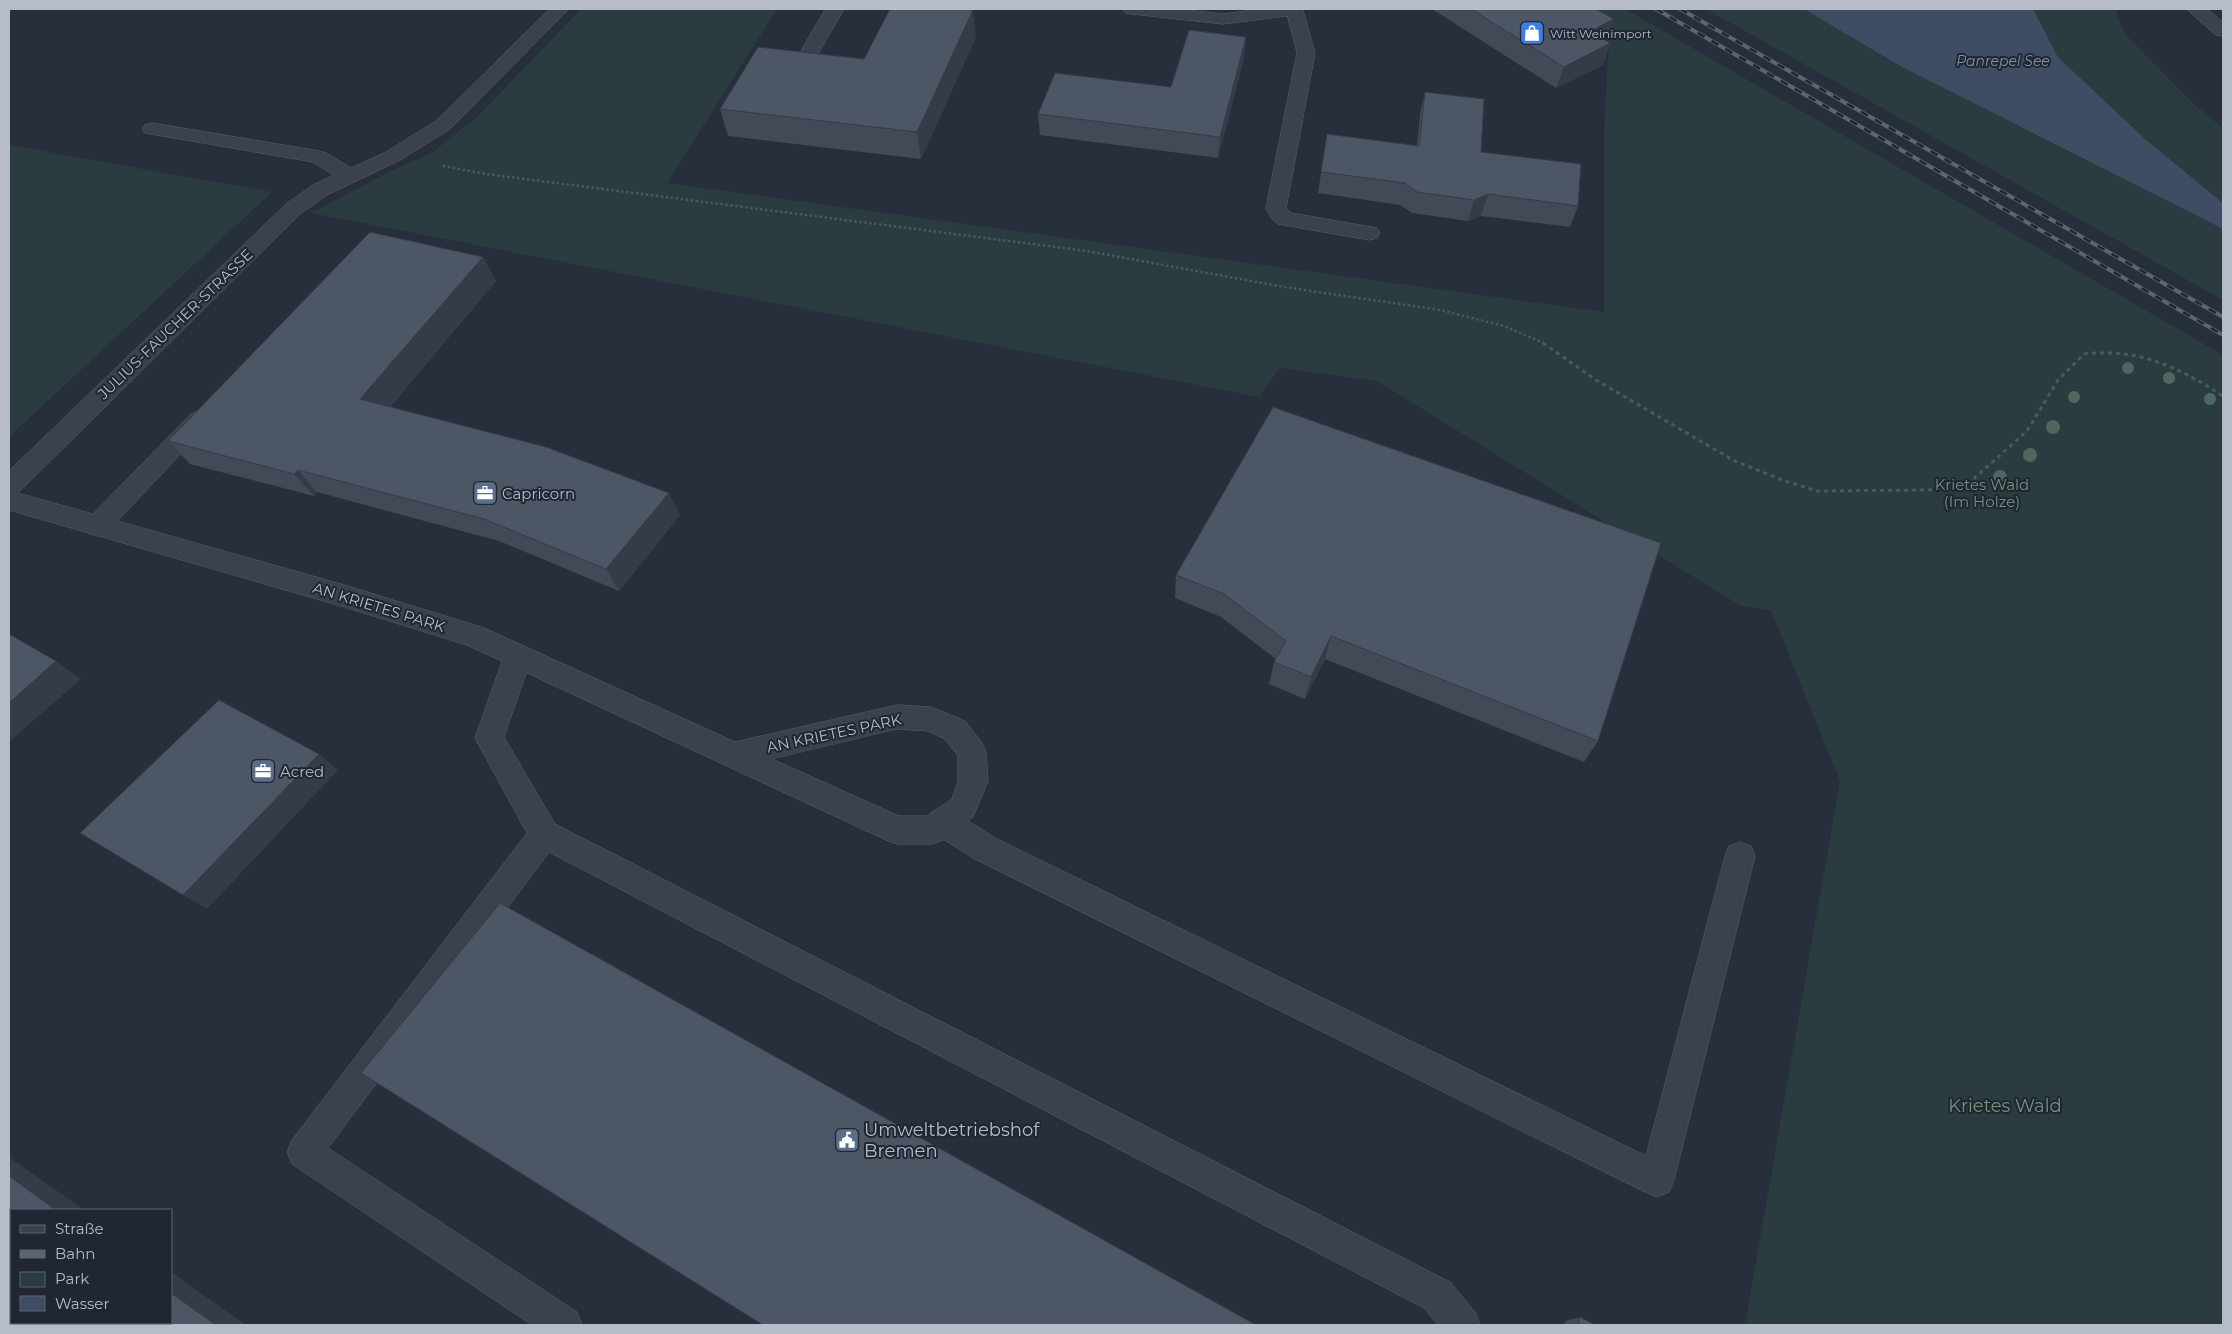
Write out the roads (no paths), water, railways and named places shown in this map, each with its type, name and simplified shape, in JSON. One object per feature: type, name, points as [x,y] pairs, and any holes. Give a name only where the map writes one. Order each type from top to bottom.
[{"type":"street","name":"JULIUS-FAUCHER-STRASSE","points":[[9,486],[293,209],[320,190],[393,156],[442,125],[560,9]]},
{"type":"street","points":[[804,62],[834,9]]},
{"type":"street","points":[[1132,9],[1223,19],[1271,11],[1294,10],[1306,53],[1276,208],[1284,218],[1368,233]]},
{"type":"street","points":[[2196,9],[2223,31]]},
{"type":"street","points":[[152,129],[319,157],[350,176]]},
{"type":"street","points":[[97,526],[214,404]]},
{"type":"street","name":"AN KRIETES PARK","points":[[9,500],[351,598],[474,636],[897,830],[932,830],[963,808],[973,781],[972,752],[955,730],[931,719],[897,716],[734,755]]},
{"type":"street","points":[[518,656],[489,738],[544,834],[1437,1295],[1462,1325]]},
{"type":"street","points":[[942,822],[984,848],[1657,1180],[1740,856]]},
{"type":"street","points":[[544,834],[304,1152],[564,1325]]},
{"type":"water","name":"Panrepel See","points":[[1804,9],[2033,9],[2058,57],[2145,139],[2223,203],[2223,229],[1900,66]]},
{"type":"railway","points":[[1656,9],[2223,335]]},
{"type":"railway","points":[[1680,9],[2223,317]]},
{"type":"place","name":"Witt Weinimport","points":[[1532,33]]},
{"type":"place","name":"Capricorn","points":[[485,493]]},
{"type":"place","name":"Acred","points":[[263,771]]},
{"type":"place","name":"Umweltbetriebshof Bremen","points":[[847,1140]]},
{"type":"park label","name":"Krietes Wald (Im Holze)","points":[[1982,492]]},
{"type":"park label","name":"Krietes Wald","points":[[2005,1106]]}]
